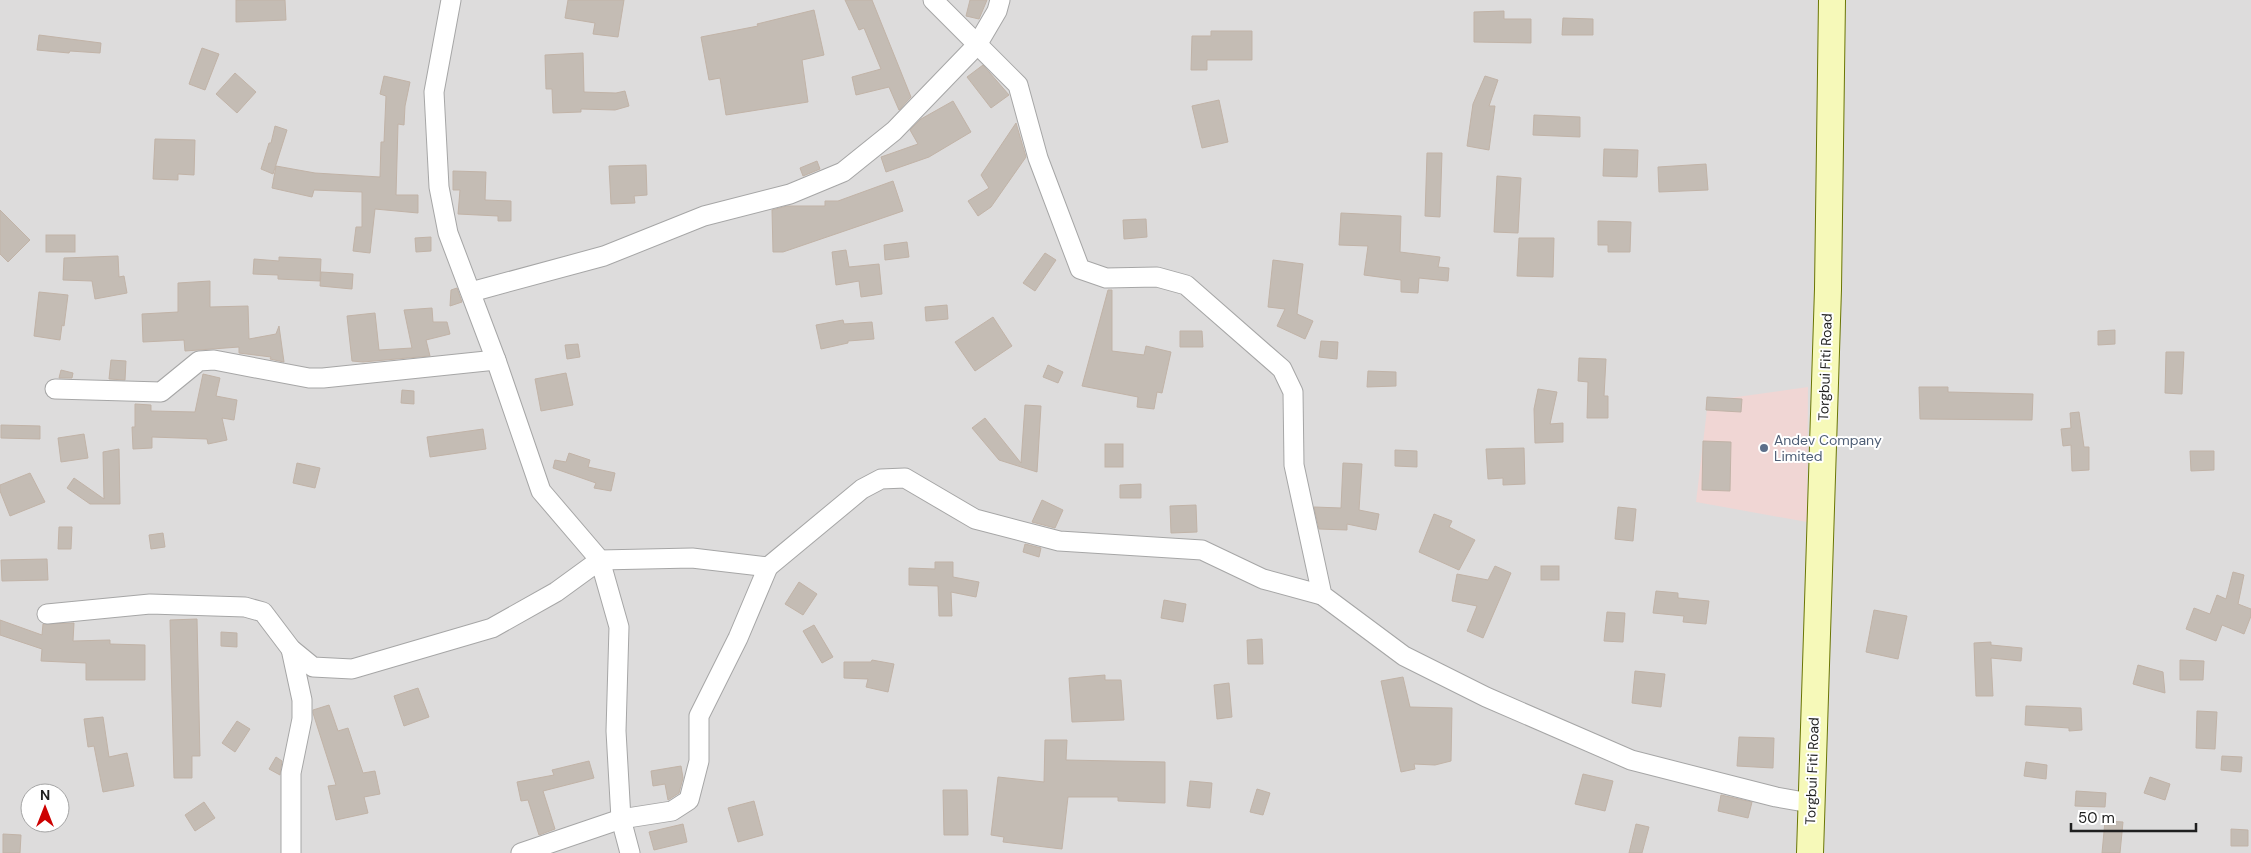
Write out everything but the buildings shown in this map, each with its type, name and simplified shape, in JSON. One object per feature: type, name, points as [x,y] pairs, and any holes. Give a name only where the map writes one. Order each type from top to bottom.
[{"type":"street","points":[[451,0],[434,92],[439,187],[448,233],[496,360],[541,491],[600,560],[619,627],[616,731],[621,819],[630,853]]},
{"type":"street","points":[[933,0],[1018,85],[1038,158],[1080,269],[1106,278],[1156,276],[1186,284],[1282,369],[1293,392],[1294,465],[1322,595]]},
{"type":"street","points":[[471,292],[604,256],[704,216],[790,194],[843,172],[894,131],[977,45],[997,12],[1000,0]]},
{"type":"street","name":"Torgbui Fiti Road","points":[[1810,853],[1810,803],[1828,299],[1832,0]]},
{"type":"street","points":[[55,390],[161,392],[199,361],[214,360],[309,378],[322,378],[496,360]]},
{"type":"street","points":[[521,853],[621,819],[672,811],[689,800],[699,760],[699,716],[738,638],[768,567],[862,488],[881,480],[905,478],[975,519],[1059,541],[1202,550],[1264,579],[1322,595],[1404,656],[1486,697],[1631,760],[1776,797],[1810,803]]},
{"type":"street","points":[[47,614],[150,604],[245,607],[263,612],[291,649],[313,667],[352,669],[416,652],[492,628],[556,592],[600,560],[692,558],[768,567]]},
{"type":"street","points":[[291,649],[302,700],[302,719],[291,773],[293,803],[291,853]]},
{"type":"shaded area","points":[[0,0],[2251,0],[2251,853],[0,853]]},
{"type":"shaded area","points":[[1808,387],[1807,522],[1696,502],[1708,401]]},
{"type":"place","name":"Andev Company Limited","points":[[1764,448]]}]
